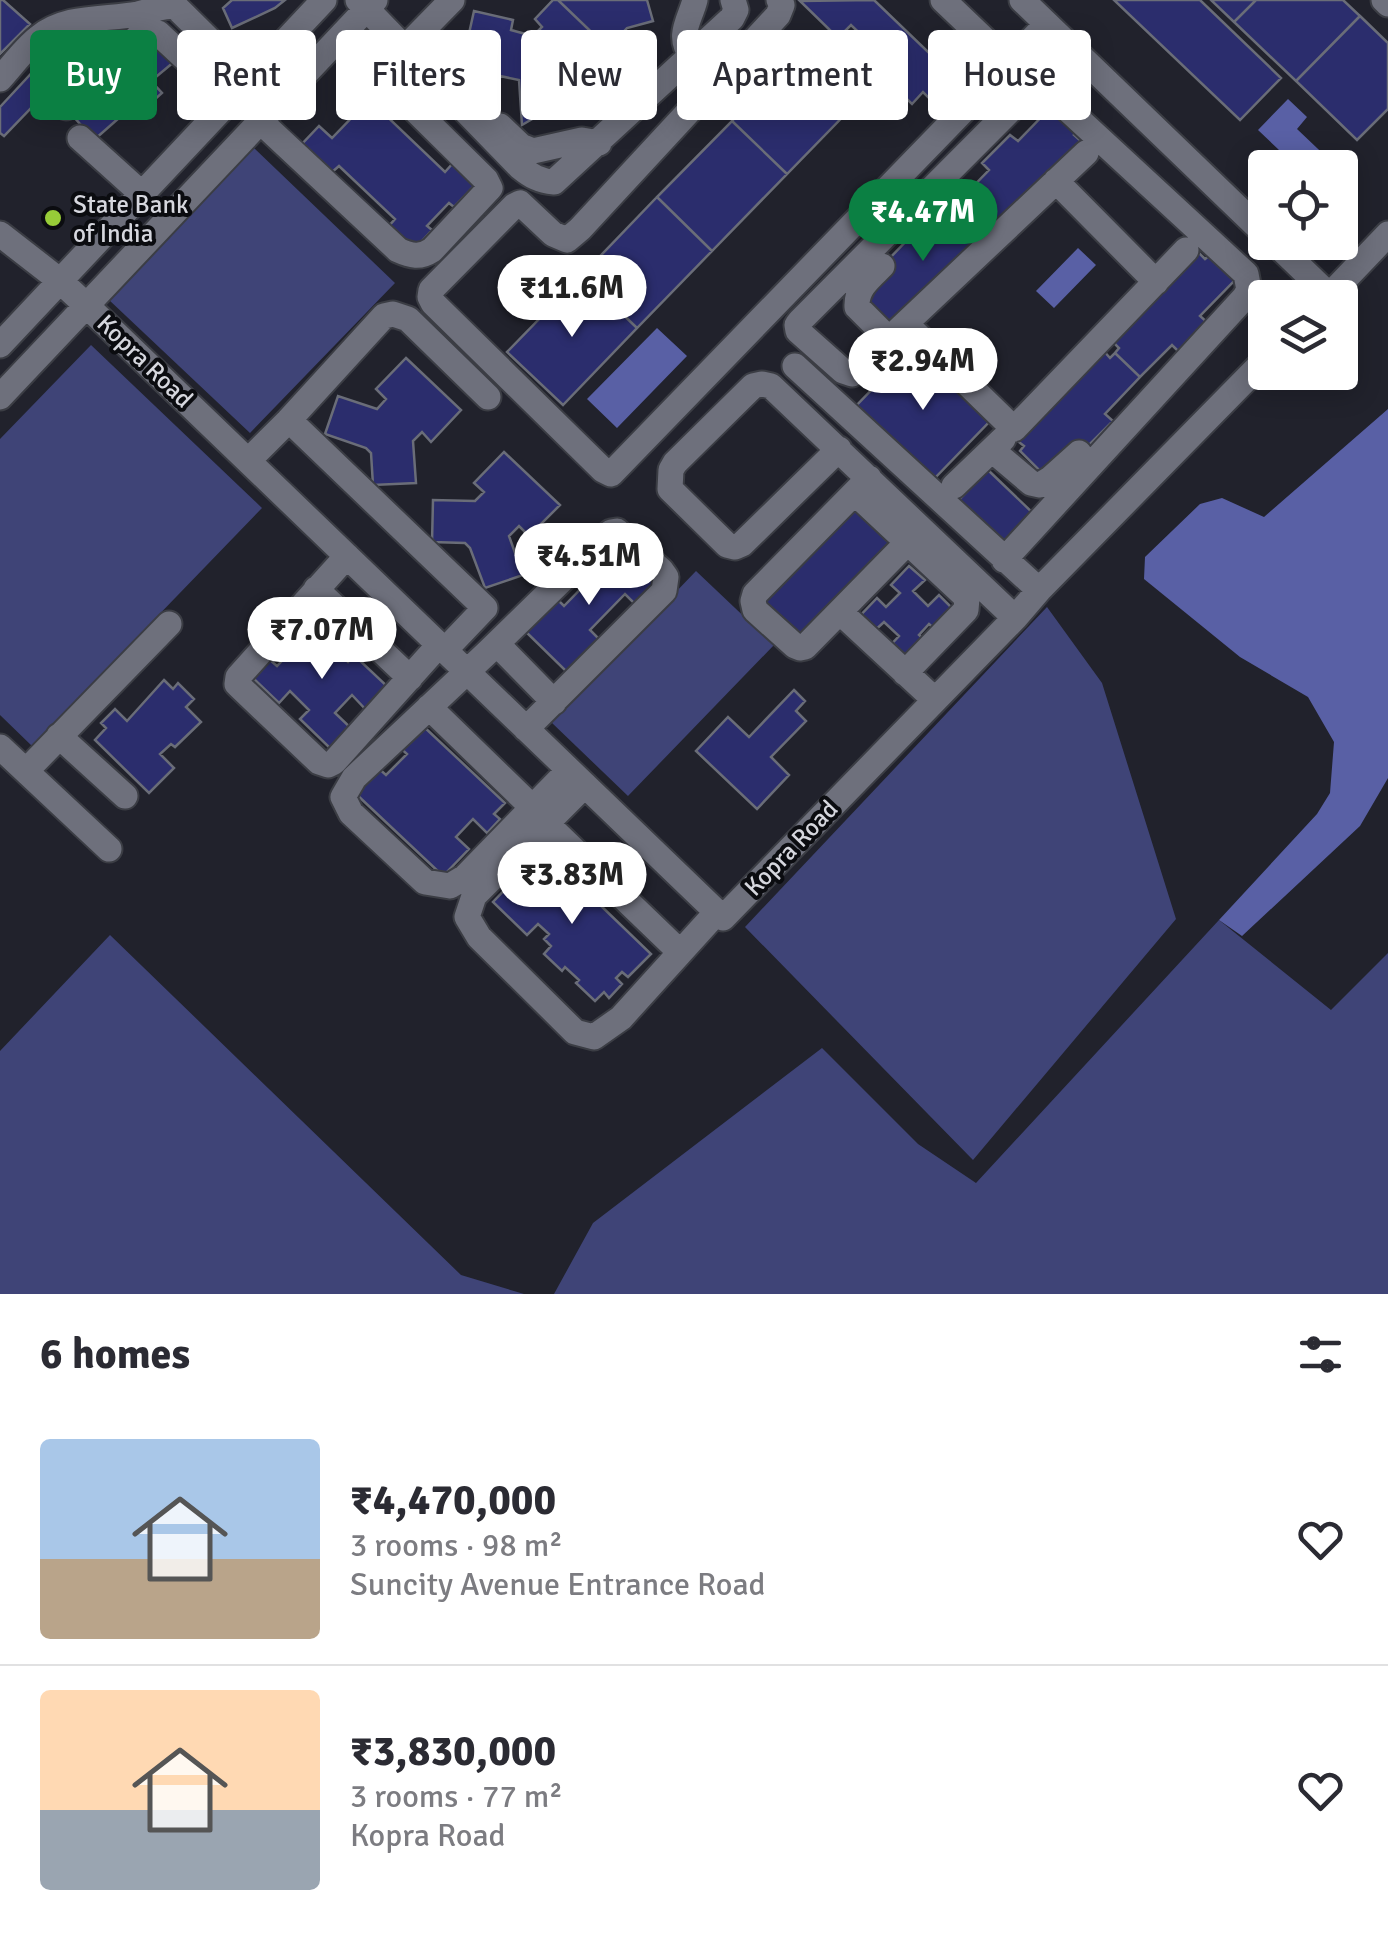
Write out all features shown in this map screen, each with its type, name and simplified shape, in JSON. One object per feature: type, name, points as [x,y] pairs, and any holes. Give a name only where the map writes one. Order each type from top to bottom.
[{"type":"street","points":[[296,30],[324,0]]},
{"type":"street","points":[[423,30],[452,0]]},
{"type":"street","points":[[684,30],[694,0]]},
{"type":"street","points":[[719,30],[736,10],[733,0]]},
{"type":"street","points":[[779,0],[782,4],[778,15],[567,240],[553,234],[520,203],[432,290],[433,303],[603,470],[611,474],[618,469],[954,120]]},
{"type":"street","points":[[943,0],[974,30]]},
{"type":"street","points":[[1022,0],[1052,30]]},
{"type":"street","points":[[366,3],[389,30]]},
{"type":"street","name":"Kopra Road","points":[[346,30],[366,3]]},
{"type":"street","points":[[0,80],[38,38],[69,22],[142,13],[170,5],[199,30]]},
{"type":"street","points":[[1040,30],[1046,24]]},
{"type":"street","points":[[157,33],[177,51]]},
{"type":"street","name":"Kopra Road","points":[[316,63],[336,41]]},
{"type":"street","points":[[1091,66],[1248,218]]},
{"type":"street","points":[[476,120],[532,176],[554,182],[677,70]]},
{"type":"street","points":[[0,345],[211,120]]},
{"type":"street","name":"Kopra Road","points":[[0,397],[262,120]]},
{"type":"street","points":[[274,120],[398,250],[423,256],[490,188],[426,120]]},
{"type":"street","points":[[493,120],[521,146],[534,151],[582,140],[598,143]]},
{"type":"street","points":[[1000,120],[797,325],[798,331],[843,372],[852,374],[1086,153]]},
{"type":"street","points":[[998,554],[1249,290],[1246,274],[1065,120]]},
{"type":"street","points":[[80,138],[141,193]]},
{"type":"street","points":[[1056,181],[1156,282]]},
{"type":"street","name":"Kopra Road","points":[[0,234],[87,306],[723,918],[1248,377]]},
{"type":"street","points":[[1343,280],[1388,234]]},
{"type":"street","points":[[954,486],[1186,250]]},
{"type":"street","points":[[1292,260],[1312,280]]},
{"type":"street","points":[[882,266],[862,288],[858,307],[897,332],[1014,429]]},
{"type":"street","points":[[248,462],[384,316],[408,319],[488,397]]},
{"type":"street","points":[[795,366],[1039,590]]},
{"type":"street","points":[[838,450],[735,547],[727,544],[670,488],[675,463],[752,386],[771,386],[838,450],[908,542],[964,594],[966,610],[905,673]]},
{"type":"street","points":[[289,420],[488,605],[410,678],[328,765],[319,762],[236,684],[238,677],[347,556]]},
{"type":"street","points":[[992,450],[1031,484],[1040,485],[1079,453]]},
{"type":"street","points":[[862,481],[755,594],[755,610],[800,648],[806,647],[908,542]]},
{"type":"street","points":[[862,481],[1015,618]]},
{"type":"street","points":[[526,729],[664,591],[666,577],[661,570],[621,533],[611,532],[354,778],[344,797],[351,813],[424,882],[450,886],[466,878],[540,816],[578,778]]},
{"type":"street","points":[[316,589],[410,678]]},
{"type":"street","points":[[840,612],[935,700]]},
{"type":"street","points":[[26,771],[168,624]]},
{"type":"street","points":[[496,644],[554,702]]},
{"type":"street","points":[[429,707],[680,952]]},
{"type":"street","points":[[59,736],[125,796]]},
{"type":"street","points":[[0,747],[109,850]]},
{"type":"street","points":[[540,816],[474,896],[467,917],[478,937],[575,1032],[594,1037],[621,1018],[717,912]]},
{"type":"shaded area","points":[[1288,99],[1307,117],[1297,129],[1319,150],[1279,150],[1258,130]]},
{"type":"shaded area","points":[[254,148],[395,283],[250,433],[108,299]]},
{"type":"shaded area","points":[[1078,248],[1096,265],[1054,308],[1036,291]]},
{"type":"shaded area","points":[[657,328],[687,356],[617,428],[587,399]]},
{"type":"shaded area","points":[[91,345],[262,508],[32,746],[0,715],[0,439]]},
{"type":"shaded area","points":[[1388,409],[1388,778],[1360,826],[1242,936],[1219,920],[1317,814],[1330,793],[1334,742],[1308,697],[1240,657],[1144,579],[1145,557],[1200,504],[1222,498],[1264,517]]},
{"type":"shaded area","points":[[696,571],[774,645],[628,796],[551,722]]},
{"type":"shaded area","points":[[1047,607],[1102,683],[1176,919],[973,1160],[745,927]]},
{"type":"shaded area","points":[[1219,920],[1331,1010],[1388,953],[1388,1294],[554,1294],[593,1223],[822,1048],[918,1144],[976,1183]]},
{"type":"shaded area","points":[[110,935],[461,1275],[524,1294],[0,1294],[0,1051]]},
{"type":"building","points":[[0,0],[30,24],[0,54]]},
{"type":"building","points":[[232,0],[285,0],[232,28],[223,8]]},
{"type":"building","points":[[553,0],[558,0],[589,30],[539,30],[542,27],[535,19]]},
{"type":"building","points":[[558,0],[647,0],[653,21],[625,30],[589,30]]},
{"type":"building","points":[[874,0],[905,30],[856,30],[851,25],[846,30],[830,30],[800,1]]},
{"type":"building","points":[[1114,0],[1200,0],[1281,78],[1240,120]]},
{"type":"building","points":[[1211,0],[1256,0],[1234,22]]},
{"type":"building","points":[[1256,0],[1343,0],[1360,16],[1296,81],[1234,22]]},
{"type":"building","points":[[474,11],[513,20],[511,30],[521,33],[521,110],[519,80],[501,76],[501,30],[470,30]]},
{"type":"building","points":[[1360,16],[1388,43],[1388,109],[1357,140],[1296,81]]},
{"type":"building","points":[[908,33],[928,52],[928,97],[923,92],[912,104],[908,100]]},
{"type":"building","points":[[157,43],[175,61],[157,76]]},
{"type":"building","points":[[30,75],[30,109],[4,136],[0,133],[0,107]]},
{"type":"building","points":[[77,120],[117,120],[94,140]]},
{"type":"building","points":[[349,120],[391,120],[445,172],[453,163],[475,185],[454,207],[449,203],[427,226],[432,230],[413,251],[388,227],[395,219],[339,166],[331,173],[301,145],[319,126],[332,138]]},
{"type":"building","points":[[733,120],[840,120],[787,174]]},
{"type":"building","points":[[1038,120],[1069,120],[1079,130],[1074,135],[1082,142],[996,231],[988,223],[983,228],[957,203],[989,170],[982,163],[1010,135],[1018,141]]},
{"type":"building","points":[[732,121],[787,174],[712,251],[657,197]]},
{"type":"building","points":[[657,197],[712,251],[637,328],[582,275]]},
{"type":"building","points":[[957,203],[983,228],[979,232],[987,240],[888,326],[862,301],[886,262],[915,232],[922,239]]},
{"type":"building","points":[[1197,251],[1205,259],[1210,255],[1235,280],[1200,316],[1208,323],[1179,352],[1172,345],[1140,377],[1115,353],[1119,348],[1111,340]]},
{"type":"building","points":[[582,275],[637,328],[563,405],[507,352]]},
{"type":"building","points":[[915,345],[992,419],[932,481],[855,407]]},
{"type":"building","points":[[1102,349],[1110,358],[1115,353],[1140,377],[1105,414],[1113,421],[1084,450],[1045,476],[1020,451],[1024,446],[1015,439]]},
{"type":"building","points":[[406,358],[461,410],[431,442],[422,432],[413,441],[416,483],[373,485],[371,453],[325,434],[338,396],[377,409],[386,399],[376,389]]},
{"type":"building","points":[[504,452],[560,505],[529,536],[519,526],[509,536],[523,575],[485,588],[465,543],[432,542],[433,500],[475,501],[484,492],[474,483]]},
{"type":"building","points":[[988,470],[1037,517],[1005,550],[956,503]]},
{"type":"building","points":[[859,501],[900,541],[802,642],[760,603]]},
{"type":"building","points":[[613,539],[633,557],[623,567],[632,575],[641,566],[659,583],[637,606],[625,594],[590,630],[602,642],[570,675],[524,630],[556,598],[564,606],[599,570],[591,562]]},
{"type":"building","points":[[909,566],[925,580],[913,591],[928,606],[939,595],[957,613],[938,632],[929,624],[919,635],[927,642],[903,666],[886,650],[899,636],[884,622],[871,634],[856,620],[877,598],[886,607],[900,593],[891,585]]},
{"type":"building","points":[[310,616],[344,648],[339,653],[348,662],[354,655],[390,689],[368,712],[352,695],[335,713],[353,730],[333,751],[300,719],[309,710],[290,691],[279,703],[253,678],[270,660],[277,666],[300,642],[292,635]]},
{"type":"building","points":[[164,680],[173,689],[178,683],[194,699],[186,707],[201,722],[175,747],[171,744],[160,754],[174,768],[149,793],[95,740],[106,728],[101,723],[115,709],[127,721]]},
{"type":"building","points":[[794,690],[805,701],[796,711],[806,721],[771,757],[789,775],[757,809],[696,751],[728,717],[749,737]]},
{"type":"building","points":[[422,725],[505,803],[494,814],[500,819],[487,833],[473,819],[456,837],[469,849],[443,876],[355,793],[375,765],[386,775],[407,754],[395,743]]},
{"type":"building","points":[[543,850],[651,954],[628,977],[622,972],[616,978],[622,984],[609,998],[604,992],[595,1001],[565,967],[562,971],[544,954],[551,946],[544,939],[549,934],[538,924],[527,935],[493,902]]},
{"type":"place","name":"State Bank of India","points":[[53,218]]}]
